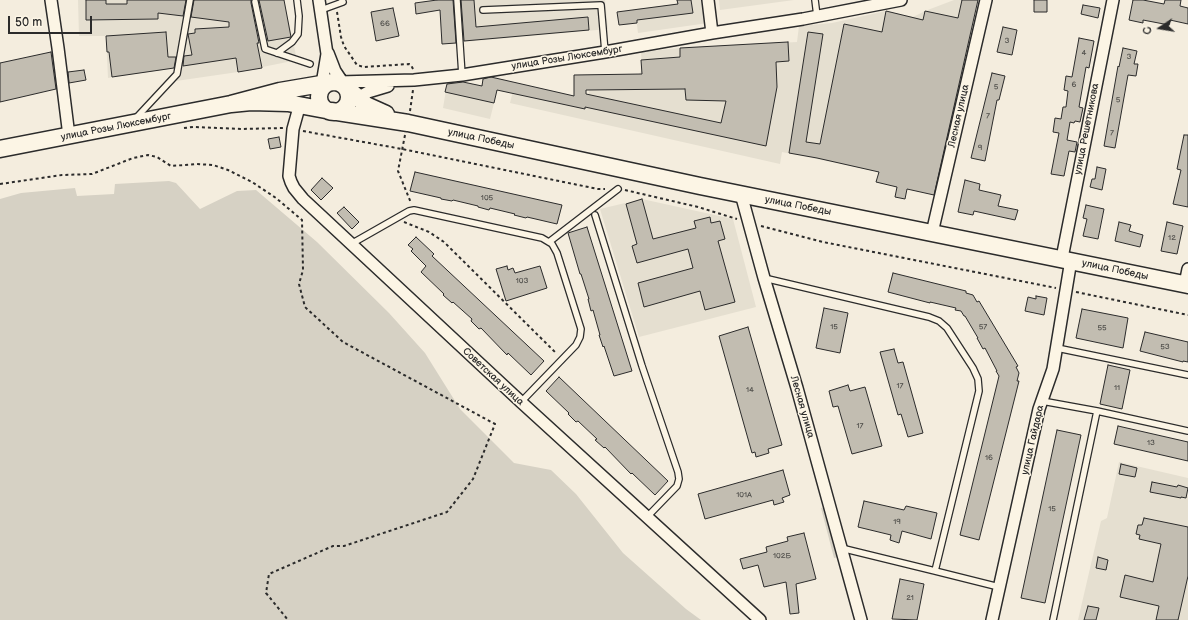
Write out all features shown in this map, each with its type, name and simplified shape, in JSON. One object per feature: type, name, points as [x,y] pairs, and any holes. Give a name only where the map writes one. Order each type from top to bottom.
[{"type":"street","points":[[50,0],[58,48],[68,136]]},
{"type":"street","points":[[708,0],[712,33]]},
{"type":"street","name":"улица Розы Люксембург","points":[[0,149],[231,104],[280,91],[462,75],[817,16],[901,0]]},
{"type":"street","name":"Лесная улица","points":[[932,233],[986,0]]},
{"type":"street","name":"улица Решетникова","points":[[1067,259],[1113,0]]},
{"type":"street","points":[[320,5],[327,49],[335,71],[332,86],[321,103],[325,108],[331,112],[340,110],[352,101],[375,89],[414,80]]},
{"type":"street","points":[[327,49],[326,65],[332,86]]},
{"type":"street","points":[[332,86],[348,92],[349,98],[352,101]]},
{"type":"street","name":"улица Победы","points":[[352,101],[408,124]]},
{"type":"street","points":[[270,102],[280,104],[288,111],[293,129]]},
{"type":"street","name":"улица Розы Люксембург","points":[[231,104],[270,102],[302,105],[331,112]]},
{"type":"street","name":"Советская улица","points":[[302,105],[296,115],[293,129],[289,168],[291,182],[303,199],[521,402],[760,620]]},
{"type":"street","name":"улица Победы","points":[[331,112],[408,124],[932,233],[1067,259],[1187,279]]},
{"type":"street","name":"Лесная улица","points":[[741,194],[797,388],[861,620]]},
{"type":"street","name":"улица Гайдара","points":[[992,620],[1042,401],[1053,369],[1066,290],[1067,259]]},
{"type":"lane","points":[[130,124],[177,74],[190,0]]},
{"type":"lane","points":[[277,53],[292,42],[298,34],[300,16],[297,0]]},
{"type":"lane","points":[[320,5],[343,2],[342,0]]},
{"type":"lane","points":[[457,0],[462,75]]},
{"type":"lane","points":[[816,0],[817,16]]},
{"type":"lane","points":[[255,2],[265,49],[310,64]]},
{"type":"lane","points":[[483,10],[601,3],[605,52]]},
{"type":"lane","points":[[549,242],[618,189]]},
{"type":"lane","points":[[350,244],[409,211],[417,210],[542,238],[549,242],[557,253],[581,329],[578,341],[562,360],[521,402]]},
{"type":"lane","points":[[595,215],[642,366],[678,472],[679,479],[677,486],[646,517]]},
{"type":"lane","points":[[764,278],[934,319],[947,328],[976,373],[979,391],[935,571]]},
{"type":"lane","points":[[1057,348],[1188,375]]},
{"type":"lane","points":[[1042,401],[1097,411],[1188,431]]},
{"type":"lane","points":[[1053,620],[1097,411]]},
{"type":"lane","points":[[841,548],[999,587]]},
{"type":"path","points":[[178,129],[193,127],[285,128],[402,149],[598,189],[618,189],[698,207],[823,242],[1188,315]]},
{"type":"path","points":[[0,184],[62,175],[92,174],[133,158],[148,155],[157,157],[171,166],[197,164],[213,165],[228,170],[252,182],[276,198],[302,220],[303,270],[299,284],[305,307],[343,342],[495,424],[473,479],[448,512],[344,546],[333,546],[268,574],[266,593],[288,620]]},
{"type":"path","points":[[396,219],[429,232],[440,240],[562,360]]},
{"type":"shaded area","points":[[78,0],[284,0],[297,60],[238,72],[176,81],[175,68],[108,78],[106,36],[79,36]]},
{"type":"shaded area","points":[[439,0],[605,0],[608,29],[442,44]]},
{"type":"shaded area","points":[[677,0],[705,0],[708,23],[638,33],[635,9],[677,4]]},
{"type":"shaded area","points":[[719,0],[794,0],[720,10]]},
{"type":"shaded area","points":[[954,0],[978,0],[938,184],[782,152],[780,164],[510,103],[515,83],[587,99],[591,83],[574,83],[574,75],[639,74],[642,69],[641,52],[680,48],[797,42],[799,26],[832,23],[886,11],[913,17]]},
{"type":"shaded area","points":[[484,76],[500,79],[490,119],[443,108],[448,78],[481,86]]},
{"type":"shaded area","points":[[169,181],[176,183],[200,209],[237,191],[256,190],[317,242],[389,313],[425,353],[460,409],[514,463],[551,470],[576,494],[623,553],[686,609],[701,620],[0,620],[0,199],[21,193],[75,188],[77,196],[114,194],[115,184]]},
{"type":"shaded area","points":[[642,199],[733,219],[756,307],[639,337],[600,209]]},
{"type":"shaded area","points":[[1119,462],[1188,478],[1188,620],[1078,620],[1101,521],[1107,518]]},
{"type":"shaded area","points":[[825,507],[838,557],[834,558],[821,508]]},
{"type":"building","points":[[86,0],[106,0],[106,4],[127,4],[127,0],[186,0],[183,16],[158,13],[158,19],[86,20]]},
{"type":"building","points":[[194,0],[251,0],[262,68],[238,72],[236,58],[183,66],[184,56],[192,55],[188,34],[195,33],[195,29],[229,27],[229,22],[191,17]]},
{"type":"building","points":[[259,0],[284,0],[291,37],[268,41]]},
{"type":"building","points":[[437,0],[453,0],[456,43],[442,44],[440,10],[416,14],[415,3]]},
{"type":"building","points":[[461,0],[474,0],[476,27],[588,17],[589,30],[464,41]]},
{"type":"building","points":[[677,0],[691,0],[693,13],[637,20],[637,23],[619,25],[617,12],[678,4]]},
{"type":"building","points":[[962,0],[978,0],[934,195],[907,189],[905,199],[895,197],[897,187],[876,182],[879,172],[789,153],[808,32],[823,34],[806,142],[820,144],[844,24],[882,32],[886,11],[923,20],[925,11],[958,18]]},
{"type":"building","points":[[1034,0],[1047,0],[1047,12],[1034,12]]},
{"type":"building","points":[[1133,0],[1143,0],[1164,4],[1165,0],[1181,0],[1180,6],[1188,8],[1188,24],[1170,20],[1169,25],[1143,20],[1143,23],[1129,20]]},
{"type":"building","points":[[1083,5],[1100,8],[1098,18],[1081,14]]},
{"type":"building","points":[[393,8],[399,36],[376,41],[371,12]]},
{"type":"building","points":[[1003,27],[1017,30],[1012,55],[997,52]]},
{"type":"building","points":[[166,32],[168,57],[176,57],[174,68],[112,77],[109,52],[107,52],[106,36]]},
{"type":"building","points":[[1079,38],[1094,41],[1089,68],[1086,67],[1079,107],[1083,108],[1080,122],[1070,122],[1067,140],[1077,142],[1075,152],[1069,151],[1064,176],[1051,174],[1059,133],[1053,132],[1055,118],[1061,119],[1063,107],[1066,107],[1068,91],[1064,90],[1066,76],[1072,77]]},
{"type":"building","points":[[788,42],[789,61],[776,62],[777,87],[766,146],[585,107],[585,109],[497,90],[494,103],[445,92],[447,84],[463,82],[482,86],[483,79],[491,77],[574,96],[574,75],[642,74],[641,60],[680,57],[680,48]],"holes":[[[685,89],[686,100],[726,101],[721,123],[586,94],[586,90]]]},
{"type":"building","points":[[1123,48],[1137,51],[1134,64],[1138,64],[1136,76],[1128,75],[1115,148],[1104,146],[1118,66],[1119,67]]},
{"type":"building","points":[[51,52],[56,89],[0,102],[0,63]]},
{"type":"building","points":[[84,70],[86,80],[69,83],[68,72]]},
{"type":"building","points":[[992,73],[1005,76],[999,100],[997,100],[985,161],[971,158]]},
{"type":"building","points":[[1184,135],[1188,135],[1188,207],[1173,204],[1181,170],[1177,169]]},
{"type":"building","points":[[279,137],[281,147],[270,149],[268,139]]},
{"type":"building","points":[[1097,167],[1106,169],[1102,190],[1090,187],[1092,179],[1095,179]]},
{"type":"building","points":[[415,172],[562,205],[557,224],[526,218],[490,208],[489,210],[478,206],[410,191]]},
{"type":"building","points":[[322,178],[333,188],[321,200],[311,190]]},
{"type":"building","points":[[965,180],[980,184],[979,190],[1001,195],[998,206],[1018,210],[1015,220],[974,211],[973,215],[958,212]]},
{"type":"building","points":[[642,199],[653,239],[696,228],[694,221],[710,217],[711,223],[720,221],[725,239],[718,241],[735,302],[705,310],[700,291],[644,307],[638,283],[693,268],[688,249],[637,263],[632,246],[637,244],[626,204]]},
{"type":"building","points":[[1086,205],[1104,209],[1098,239],[1083,236],[1087,219],[1083,218]]},
{"type":"building","points":[[344,207],[359,222],[352,229],[337,213]]},
{"type":"building","points":[[1119,222],[1131,225],[1129,231],[1143,235],[1140,247],[1115,241]]},
{"type":"building","points":[[1167,222],[1183,226],[1177,254],[1161,251]]},
{"type":"building","points":[[587,227],[632,371],[614,376],[599,335],[593,310],[591,311],[589,299],[568,233]]},
{"type":"building","points":[[416,237],[434,254],[432,256],[544,361],[531,375],[508,353],[507,355],[481,328],[479,329],[471,321],[472,319],[443,295],[444,294],[421,272],[426,266],[411,251],[413,249],[408,245]]},
{"type":"building","points":[[507,266],[508,270],[513,268],[515,273],[540,266],[547,288],[506,301],[496,269]]},
{"type":"building","points":[[893,273],[966,291],[966,293],[973,295],[977,302],[979,301],[1018,366],[1016,367],[1019,373],[1017,381],[1019,381],[979,540],[960,535],[999,376],[985,348],[983,349],[961,311],[955,310],[956,308],[888,292]]},
{"type":"building","points":[[1036,296],[1047,298],[1044,315],[1025,311],[1028,297],[1036,299]]},
{"type":"building","points":[[824,308],[848,313],[840,353],[816,348]]},
{"type":"building","points":[[1082,309],[1128,318],[1123,348],[1076,338]]},
{"type":"building","points":[[748,327],[782,445],[768,449],[769,453],[756,457],[755,452],[752,453],[719,336]]},
{"type":"building","points":[[1145,332],[1188,342],[1188,362],[1140,351]]},
{"type":"building","points":[[894,349],[898,363],[903,362],[923,433],[908,437],[901,414],[898,415],[880,352]]},
{"type":"building","points":[[1108,365],[1130,370],[1122,409],[1100,404]]},
{"type":"building","points":[[559,377],[668,481],[655,495],[632,473],[631,474],[605,447],[604,448],[595,440],[597,439],[578,421],[576,422],[568,414],[569,413],[546,391]]},
{"type":"building","points":[[848,385],[850,391],[865,387],[882,446],[852,454],[838,406],[833,407],[829,391]]},
{"type":"building","points":[[1118,426],[1188,442],[1188,461],[1114,444]]},
{"type":"building","points":[[1057,430],[1081,435],[1045,603],[1021,598]]},
{"type":"building","points":[[1121,464],[1137,468],[1135,477],[1119,474]]},
{"type":"building","points":[[783,470],[790,495],[782,498],[784,502],[774,505],[773,500],[705,519],[698,494]]},
{"type":"building","points":[[1152,482],[1177,487],[1178,485],[1188,488],[1186,498],[1150,492]]},
{"type":"building","points":[[864,501],[904,510],[906,506],[937,513],[931,539],[902,531],[899,543],[890,540],[891,535],[858,527]]},
{"type":"building","points":[[1144,518],[1188,527],[1188,576],[1178,620],[1156,620],[1159,606],[1120,597],[1125,575],[1153,582],[1161,544],[1139,539],[1140,535],[1136,534],[1138,525],[1142,525]]},
{"type":"building","points":[[804,533],[816,579],[796,584],[799,613],[790,614],[786,582],[764,587],[758,565],[743,569],[740,559],[767,552],[766,547],[788,541],[787,537]]},
{"type":"building","points":[[1098,557],[1108,560],[1106,570],[1096,568]]},
{"type":"building","points":[[900,579],[924,584],[917,620],[892,619]]},
{"type":"building","points":[[1088,606],[1099,608],[1096,620],[1084,620]]}]
